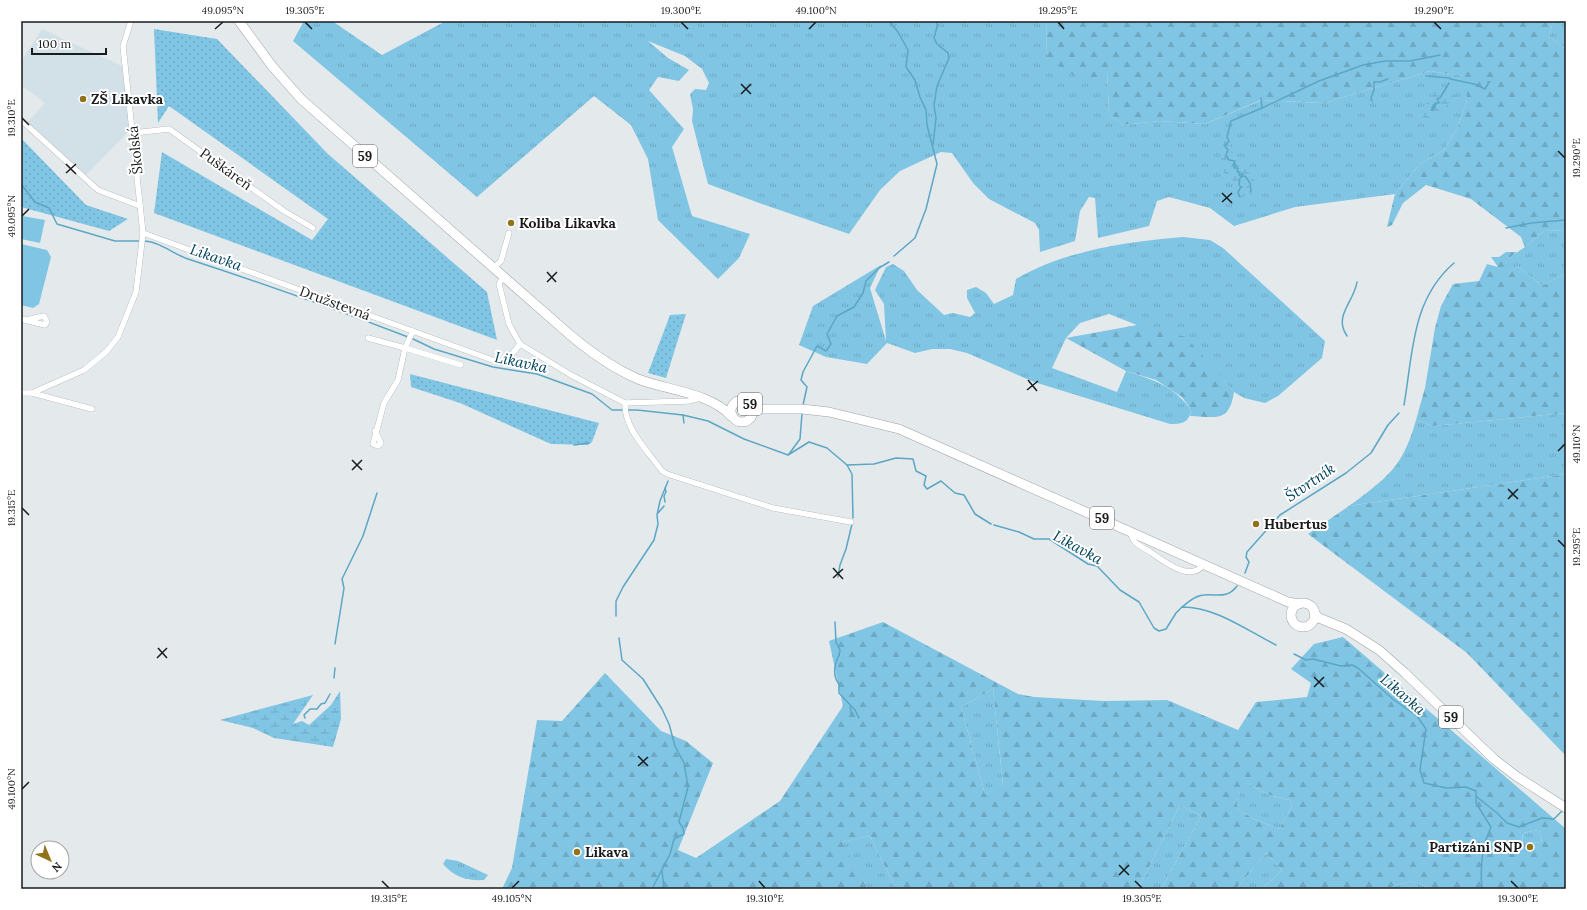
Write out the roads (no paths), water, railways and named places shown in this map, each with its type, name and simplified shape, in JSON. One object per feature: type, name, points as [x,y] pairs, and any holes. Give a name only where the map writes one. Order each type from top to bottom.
[{"type":"main road","name":"59","points":[[240,22],[281,78],[301,99],[503,277],[569,334],[603,360],[637,378],[700,398],[721,407],[735,421],[742,423],[764,413],[792,410]]},
{"type":"main road","name":"59","points":[[721,407],[724,408],[739,400],[745,400],[753,408],[844,414],[899,429],[1204,563],[1288,602],[1309,605],[1314,613],[1323,621],[1340,627],[1363,640],[1396,665],[1502,765],[1564,807]]},
{"type":"main road","name":"59","points":[[731,416],[730,409],[734,403]]},
{"type":"main road","name":"59","points":[[751,418],[753,408]]},
{"type":"main road","name":"59","points":[[1270,593],[1298,626],[1322,623],[1340,627]]},
{"type":"main road","points":[[1291,617],[1292,609],[1299,604]]},
{"type":"main road","points":[[1309,625],[1314,619],[1314,613]]},
{"type":"street","name":"Školská","points":[[32,393],[84,370],[106,352],[118,337],[136,292],[143,233],[124,46],[131,21]]},
{"type":"street","points":[[21,120],[98,190],[140,206]]},
{"type":"street","name":"Puškáreň","points":[[133,133],[169,129],[284,211],[313,228]]},
{"type":"street","name":"Družstevná","points":[[143,233],[495,362],[505,362],[520,344]]},
{"type":"street","points":[[493,268],[501,261],[509,233]]},
{"type":"street","points":[[503,277],[499,284],[508,324],[520,344],[625,408],[689,402],[700,398]]},
{"type":"street","points":[[376,431],[384,403],[398,380],[405,348],[413,331]]},
{"type":"street","points":[[368,338],[461,365]]},
{"type":"street","points":[[21,393],[32,393],[92,409]]},
{"type":"street","points":[[625,408],[631,429],[662,471],[667,474],[773,508],[851,522]]},
{"type":"street","points":[[1131,532],[1134,541],[1175,568],[1186,572],[1201,568],[1204,563]]},
{"type":"waterway","points":[[889,21],[898,32],[908,50],[906,67],[915,80],[926,110],[927,125],[937,164],[926,209],[915,238],[894,256]]},
{"type":"waterway","points":[[933,145],[936,118],[934,105],[937,86],[949,58],[948,53],[937,44],[934,38],[937,21]]},
{"type":"waterway","points":[[1262,108],[1319,81],[1363,65],[1385,61],[1410,61],[1440,55]]},
{"type":"waterway","points":[[1426,76],[1450,78]]},
{"type":"waterway","points":[[1372,101],[1371,98],[1374,90],[1374,82],[1380,82],[1388,79]]},
{"type":"waterway","points":[[1450,79],[1474,84],[1485,89],[1488,82],[1490,82]]},
{"type":"waterway","points":[[1431,110],[1433,110],[1432,107],[1435,108],[1433,105],[1436,105],[1435,103],[1439,103],[1437,99],[1440,98],[1449,83]]},
{"type":"waterway","points":[[1250,192],[1250,183],[1245,176],[1241,177],[1243,174],[1239,175],[1240,172],[1237,172],[1238,168],[1234,168],[1236,165],[1233,165],[1235,161],[1229,160],[1226,155],[1228,150],[1225,146],[1229,141],[1227,137],[1231,121],[1262,108],[1261,98]]},
{"type":"waterway","points":[[1240,197],[1238,192],[1241,187],[1239,185],[1241,177]]},
{"type":"waterway","name":"Likavka","points":[[21,184],[35,202],[49,208],[57,224],[115,241],[139,241]]},
{"type":"waterway","name":"Štvrtník","points":[[1506,228],[1531,223],[1566,220]]},
{"type":"waterway","name":"Likavka","points":[[143,241],[155,243],[182,257],[298,296],[408,337]]},
{"type":"waterway","points":[[803,405],[807,387],[801,380],[803,372],[817,346],[826,351],[831,344],[827,334],[837,316],[854,307],[863,293],[866,281],[879,268],[889,262]]},
{"type":"waterway","name":"Štvrtník","points":[[1404,405],[1412,347],[1422,311],[1429,294],[1440,278],[1454,263]]},
{"type":"waterway","points":[[1347,336],[1343,329],[1343,315],[1357,282]]},
{"type":"waterway","name":"Likavka","points":[[411,338],[434,349],[493,367],[537,374],[592,394],[612,410],[637,410],[683,415],[708,421],[744,439],[788,455],[809,442],[827,448],[847,465],[874,464],[896,458],[913,459],[916,471],[926,476],[924,485],[927,489],[941,481],[955,493],[964,495],[975,514],[991,524]]},
{"type":"waterway","points":[[789,454],[800,439],[802,413]]},
{"type":"waterway","name":"Štvrtník","points":[[1245,573],[1249,562],[1246,557],[1247,552],[1280,515],[1346,473],[1371,453],[1388,425],[1399,413]]},
{"type":"waterway","name":"Likavka","points":[[683,415],[684,423]]},
{"type":"waterway","points":[[574,445],[589,443]]},
{"type":"waterway","points":[[847,465],[852,474],[853,518]]},
{"type":"waterway","points":[[616,616],[616,601],[623,587],[654,540],[658,524],[657,515],[660,501],[668,481]]},
{"type":"waterway","points":[[665,488],[665,502]]},
{"type":"waterway","points":[[335,644],[344,588],[342,579],[363,536],[377,493]]},
{"type":"waterway","points":[[658,513],[664,506]]},
{"type":"waterway","points":[[838,577],[852,524]]},
{"type":"waterway","name":"Likavka","points":[[994,525],[1019,532],[1034,539],[1049,539],[1088,564],[1097,566],[1120,590],[1139,602],[1154,628],[1159,631],[1166,629],[1176,613],[1182,607],[1195,608],[1230,620],[1276,645]]},
{"type":"waterway","name":"Štvrtník","points":[[1182,607],[1198,596],[1230,593],[1237,586]]},
{"type":"waterway","points":[[835,622],[836,642],[840,650],[839,656]]},
{"type":"waterway","points":[[619,638],[622,660],[643,679],[662,709],[669,724],[675,746],[684,763],[688,787],[679,822],[683,828],[684,834],[674,839],[670,854],[652,889]]},
{"type":"waterway","name":"Likavka","points":[[1294,654],[1306,660],[1313,659],[1341,666],[1352,665],[1358,668],[1394,700],[1417,716],[1426,729],[1420,770],[1424,783],[1446,788],[1466,787],[1476,791],[1476,803],[1491,827],[1483,850],[1481,873],[1482,889]]},
{"type":"waterway","points":[[839,655],[834,670],[835,677],[839,684],[839,693],[855,710],[859,718]]},
{"type":"waterway","points":[[334,678],[335,668]]},
{"type":"waterway","points":[[305,718],[304,715],[310,709],[317,709],[321,704],[325,703],[330,694]]},
{"type":"waterway","points":[[850,707],[852,716]]},
{"type":"waterway","name":"Likavka","points":[[1477,797],[1507,823],[1519,827],[1542,818],[1554,819],[1562,811]]},
{"type":"waterway","points":[[662,871],[664,889]]},
{"type":"place","name":"ZŠ Likavka","points":[[83,99]]},
{"type":"place","name":"Koliba Likavka","points":[[511,223]]},
{"type":"place","name":"Hubertus","points":[[1256,524]]},
{"type":"place","name":"Partizáni SNP","points":[[1530,847]]},
{"type":"place","name":"Likava","points":[[577,852]]}]
